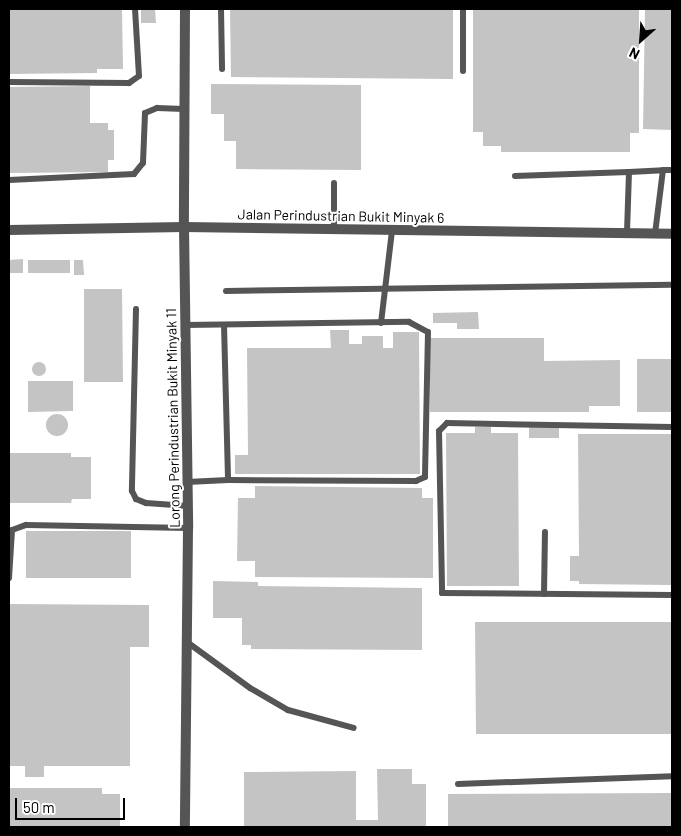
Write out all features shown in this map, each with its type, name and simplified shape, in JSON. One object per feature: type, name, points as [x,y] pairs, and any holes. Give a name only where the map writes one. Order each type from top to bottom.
[{"type":"street","name":"Lorong Perindustrian Bukit Minyak 11","points":[[184,9],[184,227],[188,506],[185,827]]},
{"type":"street","name":"Jalan Perindustrian Bukit Minyak 6","points":[[9,230],[184,227],[672,234]]},
{"type":"lane","points":[[9,82],[129,83],[139,76],[135,9]]},
{"type":"lane","points":[[221,9],[222,69]]},
{"type":"lane","points":[[463,9],[463,71]]},
{"type":"lane","points":[[9,180],[134,174],[143,162],[145,113],[157,108],[184,109]]},
{"type":"lane","points":[[655,234],[663,170]]},
{"type":"lane","points":[[515,176],[672,170]]},
{"type":"lane","points":[[627,233],[629,172]]},
{"type":"lane","points":[[334,182],[334,230]]},
{"type":"lane","points":[[380,323],[392,231]]},
{"type":"lane","points":[[226,292],[672,285]]},
{"type":"lane","points":[[136,310],[132,491],[136,499],[146,503],[188,506]]},
{"type":"lane","points":[[185,325],[409,322],[428,332],[425,477],[416,481],[228,480],[187,482]]},
{"type":"lane","points":[[224,325],[228,480]]},
{"type":"lane","points":[[672,427],[447,423],[439,431],[442,593],[672,595]]},
{"type":"lane","points":[[9,578],[12,530],[26,525],[188,528]]},
{"type":"lane","points":[[544,594],[545,532]]},
{"type":"lane","points":[[186,642],[250,688],[288,710],[354,728]]},
{"type":"lane","points":[[458,784],[672,776]]},
{"type":"building","points":[[9,9],[122,9],[123,69],[97,69],[97,73],[9,74]]},
{"type":"building","points":[[141,9],[155,9],[156,23],[141,23]]},
{"type":"building","points":[[230,9],[453,9],[453,79],[231,77]]},
{"type":"building","points":[[473,9],[639,9],[639,133],[630,133],[630,152],[501,152],[501,146],[483,146],[483,132],[473,132]]},
{"type":"building","points":[[645,9],[672,9],[672,130],[643,129]]},
{"type":"building","points":[[211,84],[361,85],[361,170],[236,169],[236,141],[224,141],[224,114],[211,114]]},
{"type":"building","points":[[90,86],[90,123],[108,123],[108,130],[114,130],[114,160],[108,160],[108,172],[9,173],[9,87]]},
{"type":"building","points":[[23,259],[23,273],[9,273],[9,260]]},
{"type":"building","points":[[28,260],[70,260],[70,273],[28,273]]},
{"type":"building","points":[[74,260],[83,260],[84,275],[74,275]]},
{"type":"building","points":[[84,289],[122,289],[123,382],[84,382]]},
{"type":"building","points":[[478,312],[479,329],[457,329],[457,323],[433,323],[433,313]]},
{"type":"building","points":[[330,330],[349,330],[349,344],[362,344],[362,336],[383,336],[383,348],[393,348],[393,332],[419,332],[420,474],[235,474],[235,455],[248,455],[247,348],[331,348]]},
{"type":"building","points":[[430,338],[544,338],[544,361],[620,360],[620,406],[589,406],[589,412],[430,412]]},
{"type":"building","points":[[637,359],[672,359],[672,412],[637,412]]},
{"type":"building","points":[[36,362],[42,362],[46,369],[42,376],[36,376],[32,372],[32,366]]},
{"type":"building","points":[[28,381],[73,381],[73,411],[28,412]]},
{"type":"building","points":[[57,414],[65,417],[68,425],[65,433],[57,436],[49,433],[46,425],[49,417]]},
{"type":"building","points":[[529,426],[559,426],[559,438],[529,438]]},
{"type":"building","points":[[475,427],[491,427],[491,433],[518,433],[519,586],[447,586],[446,433],[475,433]]},
{"type":"building","points":[[578,434],[672,434],[672,585],[579,584],[579,581],[570,581],[570,556],[579,556]]},
{"type":"building","points":[[9,453],[71,453],[71,457],[91,457],[91,499],[72,499],[71,503],[9,503]]},
{"type":"building","points":[[255,486],[422,488],[422,498],[433,498],[433,578],[255,577],[255,561],[237,561],[238,498],[255,498]]},
{"type":"building","points":[[26,531],[131,531],[131,578],[26,578]]},
{"type":"building","points":[[213,581],[258,582],[258,586],[422,588],[422,650],[251,649],[251,645],[242,645],[242,618],[213,618]]},
{"type":"building","points":[[9,604],[149,605],[149,647],[130,647],[130,766],[44,766],[44,777],[25,777],[25,766],[9,766]]},
{"type":"building","points":[[475,622],[672,622],[672,734],[476,734]]},
{"type":"building","points":[[377,769],[412,769],[412,784],[426,784],[426,827],[244,827],[244,772],[356,771],[356,820],[378,820]]},
{"type":"building","points":[[9,788],[102,788],[102,794],[120,794],[120,827],[9,827]]},
{"type":"building","points":[[672,793],[672,827],[448,827],[448,794]]}]
